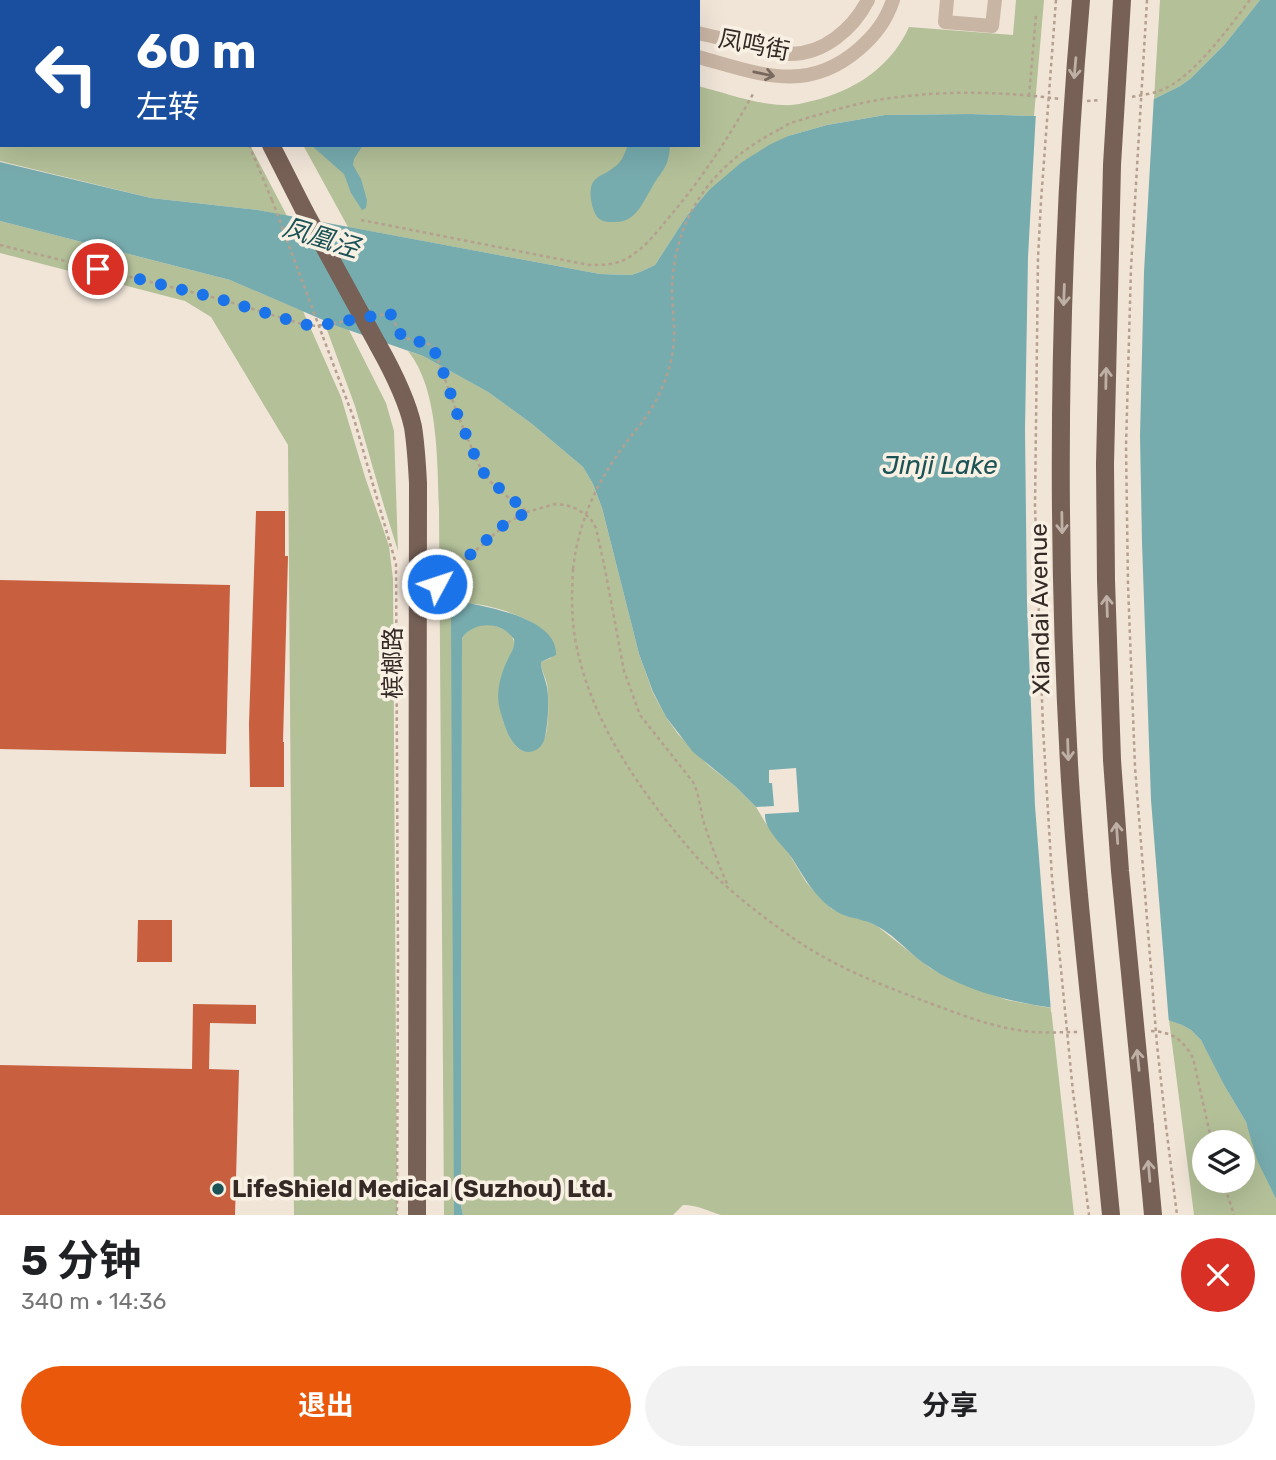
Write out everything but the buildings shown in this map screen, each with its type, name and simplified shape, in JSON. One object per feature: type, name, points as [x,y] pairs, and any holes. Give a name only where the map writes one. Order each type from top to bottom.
[{"type":"main road","name":"Xiandai Avenue","points":[[1081,0],[1069,166],[1062,346],[1062,580],[1069,763],[1077,876],[1111,1215]]},
{"type":"main road","points":[[1122,0],[1112,165],[1105,464],[1106,580],[1119,871],[1153,1215]]},
{"type":"main road","name":"槟榔路","points":[[272,147],[387,361],[405,402],[414,435],[418,483],[416,1215]]},
{"type":"street","name":"凤鸣街","points":[[700,33],[771,51],[790,54],[810,51],[827,44],[848,29],[861,14],[868,0]]},
{"type":"street","name":"凤鸣街","points":[[700,58],[767,75],[787,78],[808,75],[830,68],[848,58],[868,41],[884,23],[893,0]]},
{"type":"street","points":[[947,0],[946,22],[992,26],[995,0]]},
{"type":"path","points":[[1147,0],[1131,268],[1126,446],[1128,596],[1135,767],[1157,1045],[1177,1215]]},
{"type":"path","points":[[1124,99],[1159,91],[1176,82],[1212,47],[1250,0]]},
{"type":"path","points":[[1029,96],[1036,15]]},
{"type":"path","points":[[1067,100],[952,92],[865,103],[790,123],[752,145],[720,170],[697,201],[681,235],[674,266],[672,294],[674,338],[659,397],[617,454],[587,510],[578,538],[573,569],[572,610],[583,670],[608,732],[653,805],[699,860],[728,887],[787,934],[847,969],[891,990],[966,1017],[1017,1029],[1035,1032],[1089,1031]]},
{"type":"path","points":[[361,220],[589,265],[605,265],[626,259],[649,242],[684,200],[735,127],[753,94]]},
{"type":"path","points":[[1079,102],[1101,100]]},
{"type":"path","points":[[250,147],[354,419],[396,564],[397,1215]]},
{"type":"path","points":[[0,245],[220,299],[302,324],[316,326],[349,321]]},
{"type":"path","points":[[376,316],[390,313],[402,337],[432,345],[456,411],[486,477],[527,512]]},
{"type":"path","points":[[418,600],[506,523],[527,512],[566,505],[590,518],[596,528],[624,671],[640,715],[698,791],[702,817],[728,887]]},
{"type":"path","points":[[1142,1031],[1167,1032],[1187,1047],[1194,1058],[1209,1130]]},
{"type":"path","points":[[1079,1136],[1089,1215]]},
{"type":"path","points":[[1227,1193],[1234,1215]]},
{"type":"green space","points":[[1016,0],[1044,0],[1034,116],[885,115],[827,125],[788,136],[709,190],[686,217],[655,265],[631,275],[600,274],[348,227],[304,147],[700,147],[700,87],[772,104],[802,104],[848,88],[872,73],[893,53],[909,27],[1013,35]]},
{"type":"green space","points":[[1160,0],[1260,0],[1225,44],[1190,79],[1154,99]]},
{"type":"green space","points":[[0,147],[251,147],[287,216],[258,210],[151,198],[0,161]]},
{"type":"green space","points":[[0,221],[230,280],[303,311],[341,397],[389,546],[393,579],[397,1215],[294,1215],[288,445],[211,317],[185,301],[0,253]]},
{"type":"green space","points":[[323,319],[349,330],[386,403],[394,431],[398,551],[355,406]]},
{"type":"green space","points":[[408,351],[423,356],[488,392],[532,424],[583,467],[602,508],[639,654],[653,693],[666,717],[678,734],[708,765],[756,807],[806,882],[821,899],[846,916],[877,926],[930,968],[951,979],[1007,1000],[1051,1008],[1074,1215],[721,1215],[683,1205],[673,1215],[463,1215],[462,638],[477,625],[484,624],[503,629],[511,635],[514,648],[503,673],[501,712],[516,746],[524,751],[534,750],[545,737],[548,689],[541,662],[551,658],[551,641],[542,629],[520,617],[480,605],[458,604],[454,1215],[444,1215],[438,470],[431,405],[426,385]]},
{"type":"green space","points":[[1169,1020],[1191,1030],[1201,1040],[1249,1130],[1192,1130],[1192,1193],[1255,1193],[1255,1148],[1276,1199],[1276,1215],[1194,1215]]},
{"type":"water","name":"Jinji Lake","points":[[1260,0],[1276,0],[1276,1199],[1257,1160],[1255,1130],[1248,1130],[1201,1040],[1191,1030],[1165,1019],[1028,1004],[975,990],[929,967],[880,927],[837,912],[821,899],[771,832],[766,820],[765,814],[799,812],[796,768],[769,770],[774,806],[756,807],[693,752],[666,717],[653,692],[639,654],[602,508],[593,484],[583,467],[532,424],[488,392],[423,356],[337,326],[230,280],[0,221],[0,162],[151,198],[258,210],[600,274],[631,275],[655,265],[686,217],[709,190],[742,162],[788,136],[827,125],[885,115],[1085,115],[1154,99],[1180,86],[1225,44]]},
{"type":"water","points":[[313,147],[362,147],[353,165],[361,179],[367,200],[366,208],[362,210],[351,193],[344,174]]},
{"type":"water","points":[[627,147],[670,147],[664,169],[633,216],[621,221],[603,221],[597,216],[592,205],[591,187],[596,178],[612,169]]},
{"type":"water","points":[[468,603],[507,612],[536,624],[554,643],[556,655],[541,662],[548,695],[546,731],[541,746],[528,752],[521,750],[510,738],[498,700],[501,676],[513,649],[514,639],[502,629],[488,625],[473,628],[462,638],[463,1215],[454,1215],[451,616],[456,606]]},
{"type":"pier","points":[[1154,95],[1144,272],[1140,436],[1151,800],[1169,1024],[1051,1012],[1035,806],[1027,604],[1025,429],[1028,257],[1036,112],[1103,110]]},
{"type":"place","name":"LifeShield Medical (Suzhou) Ltd.","points":[[218,1189]]},
{"type":"route","points":[[98,269],[220,299],[302,324],[316,326],[390,313],[402,337],[432,345],[456,411],[486,477],[527,512],[506,523],[437,584]]},
{"type":"water label","name":"凤凰泾","points":[[321,238]]}]
